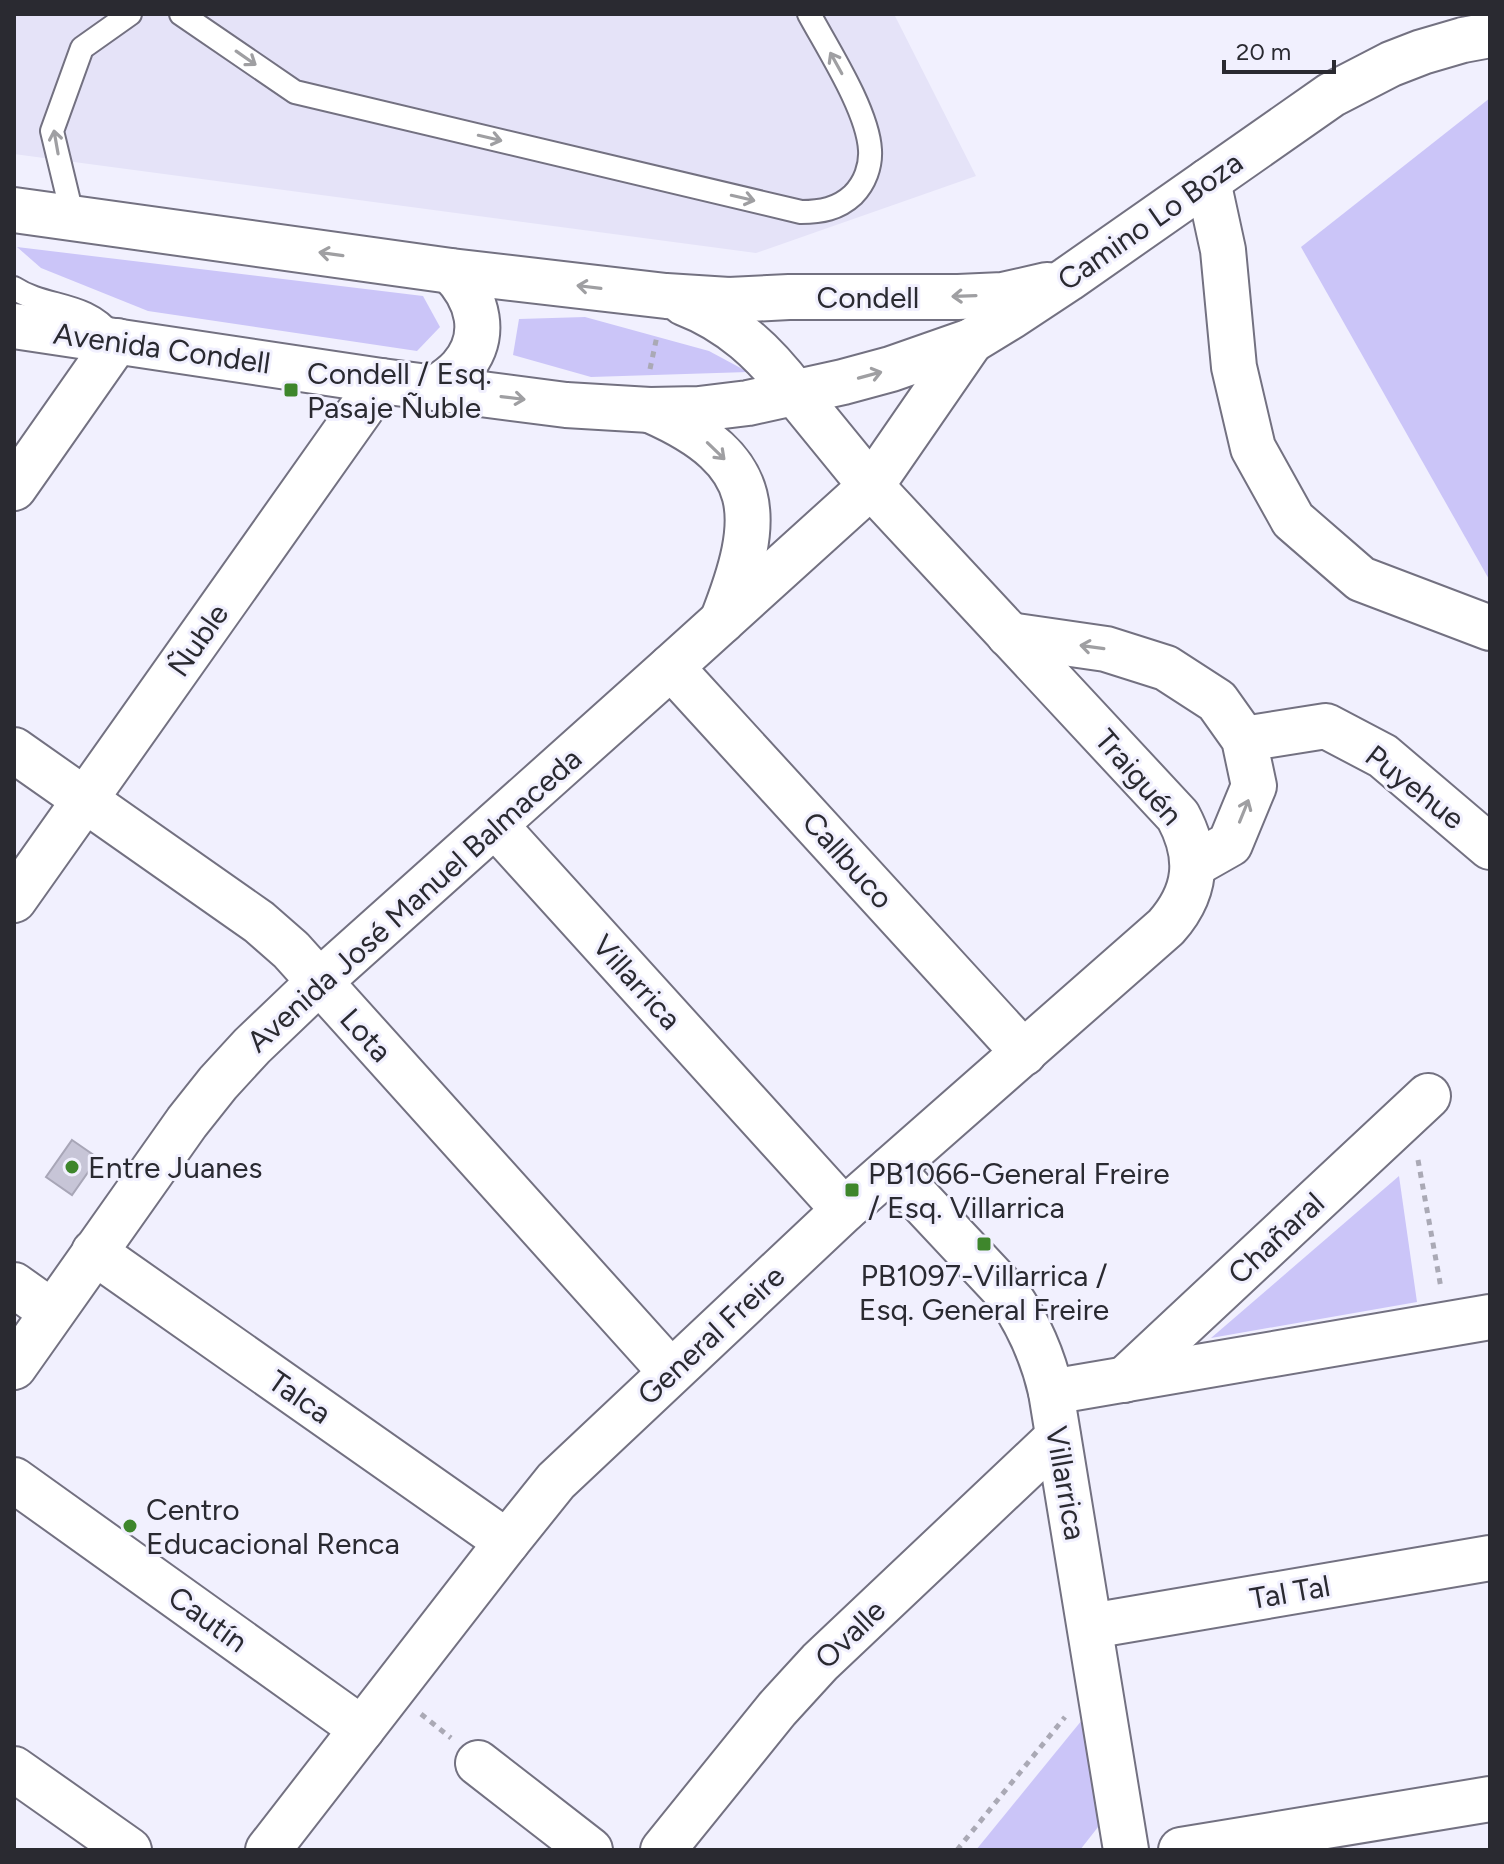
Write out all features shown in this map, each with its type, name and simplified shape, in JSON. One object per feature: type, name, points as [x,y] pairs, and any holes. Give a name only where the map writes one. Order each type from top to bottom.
[{"type":"street","name":"Camino Lo Boza","points":[[871,486],[971,341],[1068,279],[1331,95],[1422,52],[1490,35]]},
{"type":"street","points":[[1208,181],[1223,250],[1234,367],[1253,448],[1293,520],[1361,579],[1490,628]]},
{"type":"street","points":[[14,210],[451,271],[666,296]]},
{"type":"street","points":[[436,388],[462,367],[471,353],[476,336],[477,318],[473,300],[464,284],[451,271]]},
{"type":"street","name":"Condell","points":[[666,296],[729,300],[988,295],[1031,289],[1068,279]]},
{"type":"street","name":"Traiguén","points":[[666,296],[719,319],[757,349],[777,370],[871,486],[1009,635],[1178,816],[1191,847],[1193,865],[1230,844],[1254,786],[1244,739],[1217,701],[1166,668],[1106,649],[1009,635]]},
{"type":"street","name":"Avenida Condell","points":[[14,326],[381,381],[566,405],[650,410],[699,409],[795,393],[891,369],[971,341]]},
{"type":"street","points":[[14,488],[117,341]]},
{"type":"street","name":"Ñuble","points":[[14,900],[381,381]]},
{"type":"street","points":[[650,410],[679,423],[705,440],[733,468],[742,485],[749,526],[746,548],[722,621]]},
{"type":"street","name":"Avenida José Manuel Balmaceda","points":[[14,1367],[187,1122],[210,1092],[284,1013],[871,486]]},
{"type":"street","name":"Callbuco","points":[[671,667],[1024,1053]]},
{"type":"street","name":"Puyehue","points":[[1244,739],[1326,726],[1383,756],[1490,847]]},
{"type":"street","name":"Lota","points":[[14,750],[259,922],[291,950],[671,1372]]},
{"type":"street","name":"Villarrica","points":[[495,825],[844,1210]]},
{"type":"street","name":"General Freire","points":[[268,1850],[556,1481],[844,1210],[1166,927],[1186,899],[1193,865]]},
{"type":"street","name":"Chañaral","points":[[1124,1380],[1419,1104]]},
{"type":"street","name":"Villarrica","points":[[891,1169],[1008,1294],[1036,1341],[1045,1366],[1091,1626],[1125,1848]]},
{"type":"street","name":"Talca","points":[[94,1252],[507,1542]]},
{"type":"street","points":[[14,1285],[52,1312]]},
{"type":"street","points":[[1051,1392],[1490,1317]]},
{"type":"street","name":"Ovalle","points":[[663,1850],[777,1709],[820,1662],[1058,1437]]},
{"type":"street","name":"Cautín","points":[[14,1480],[362,1729]]},
{"type":"street","name":"Tal Tal","points":[[1091,1626],[1490,1558]]},
{"type":"street","points":[[478,1763],[590,1850]]},
{"type":"street","points":[[14,1769],[129,1850]]},
{"type":"street","points":[[1181,1850],[1490,1799]]},
{"type":"lane","points":[[73,218],[52,131],[82,48],[130,14]]},
{"type":"lane","points":[[181,14],[295,92],[801,212],[816,212],[831,209],[856,192],[869,166],[870,152],[862,116],[809,14]]},
{"type":"lane","points":[[14,288],[29,296],[82,311],[106,327],[117,341]]},
{"type":"path","points":[[1419,1104],[1447,1324]]},
{"type":"path","points":[[957,1850],[1098,1675]]},
{"type":"path","points":[[391,1692],[465,1748],[478,1763]]},
{"type":"shaded area","points":[[14,14],[894,14],[976,176],[756,253],[14,154]]},
{"type":"shaded area","points":[[1490,98],[1490,581],[1301,247]]},
{"type":"shaded area","points":[[17,247],[423,296],[440,327],[417,351],[148,311],[41,268]]},
{"type":"shaded area","points":[[585,317],[709,351],[748,372],[591,377],[513,355],[519,319]]},
{"type":"shaded area","points":[[1399,1176],[1417,1302],[1211,1338]]},
{"type":"shaded area","points":[[1082,1720],[1102,1822],[1080,1850],[976,1850]]},
{"type":"building","name":"Entre Juanes","points":[[72,1140],[98,1158],[72,1195],[46,1177]]},
{"type":"place","name":"Condell / Esq. Pasaje Ñuble","points":[[291,390]]},
{"type":"place","name":"Entre Juanes","points":[[72,1167]]},
{"type":"place","name":"PB1066-General Freire / Esq. Villarrica","points":[[852,1190]]},
{"type":"place","name":"PB1097-Villarrica / Esq. General Freire","points":[[984,1244]]},
{"type":"place","name":"Centro Educacional Renca","points":[[130,1526]]}]
